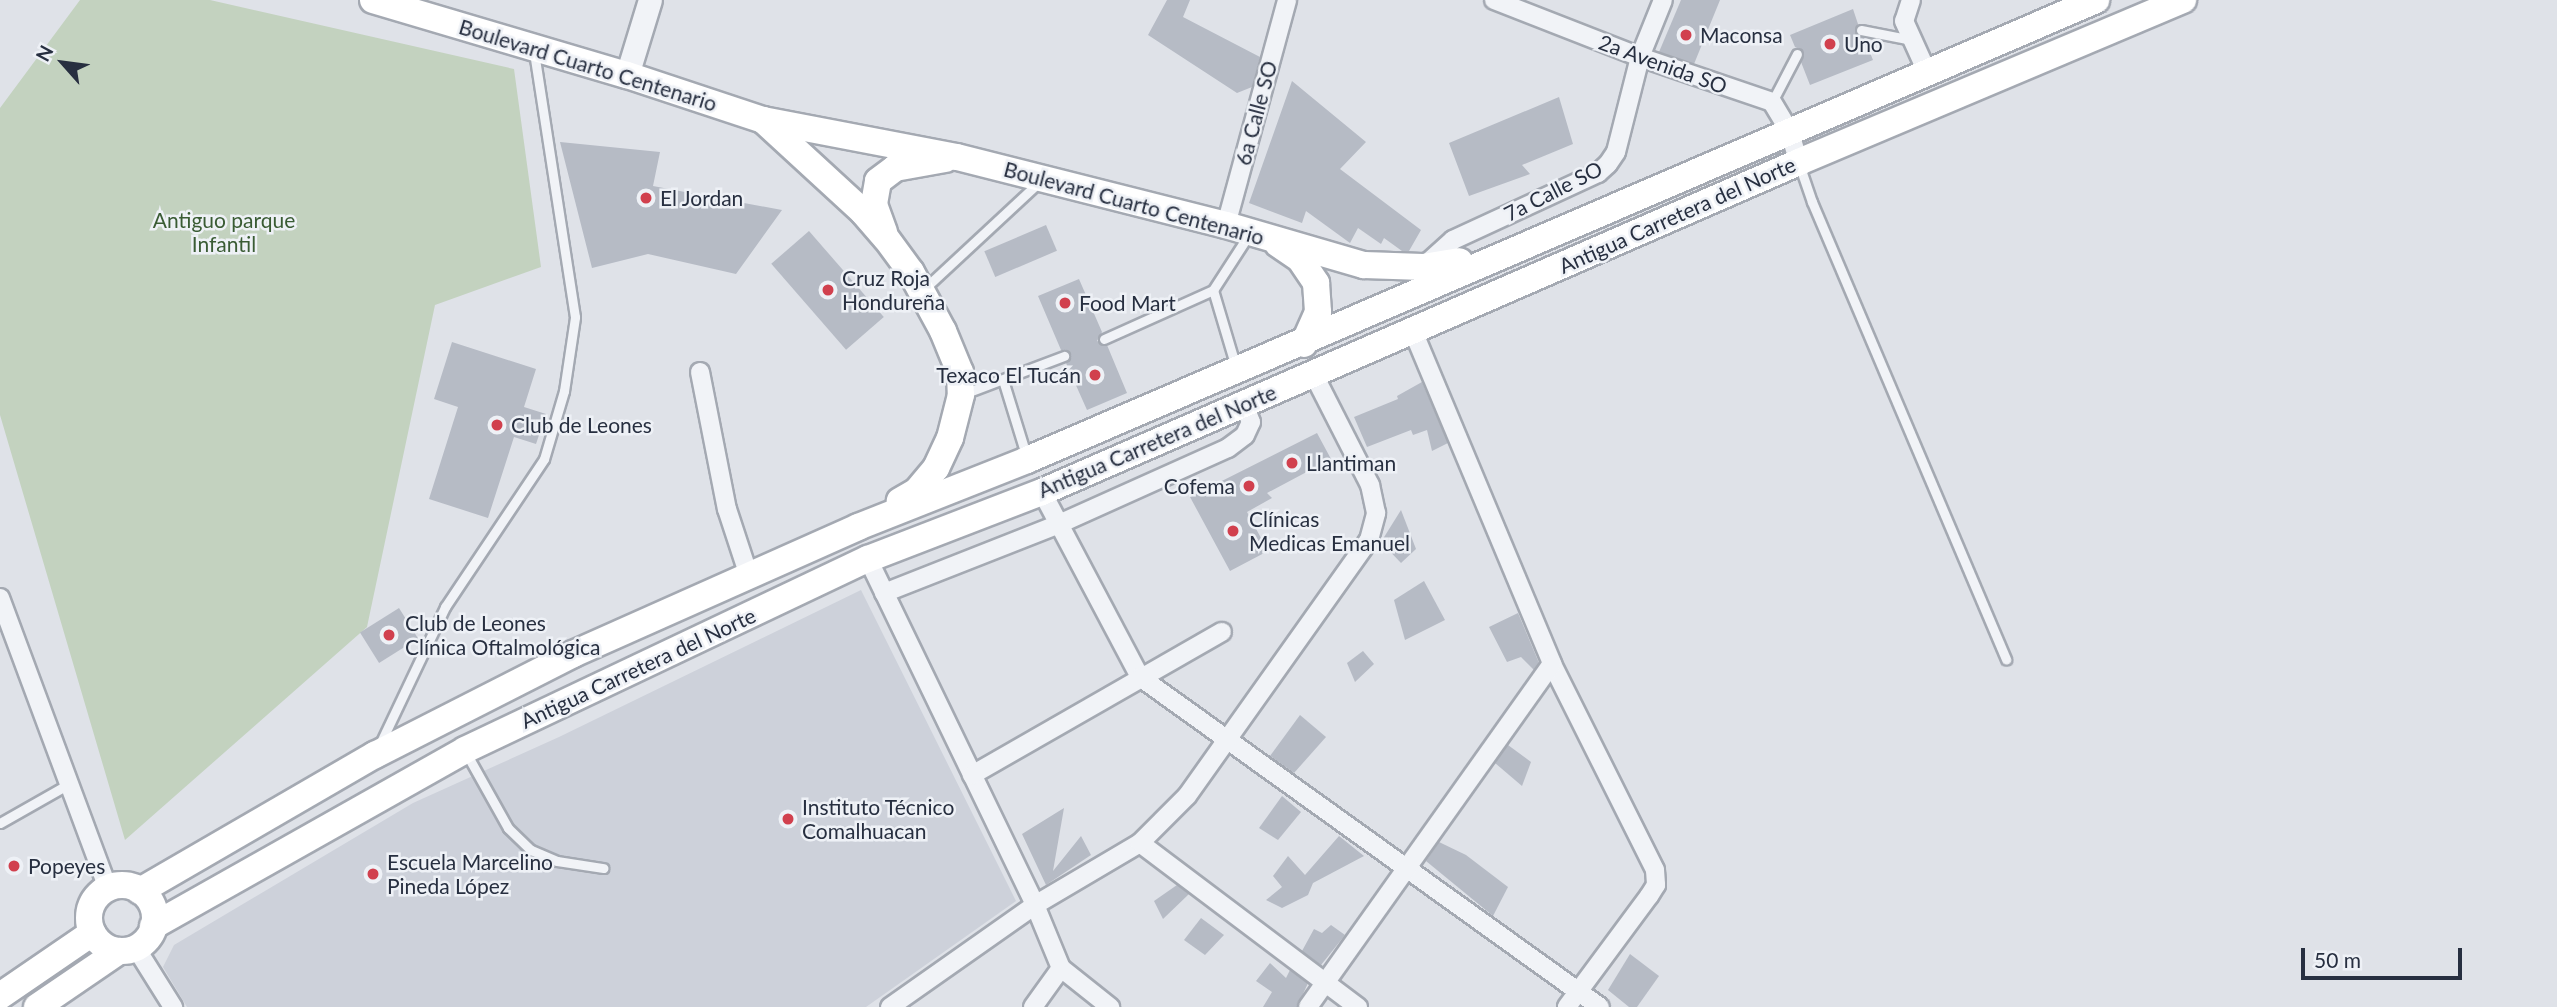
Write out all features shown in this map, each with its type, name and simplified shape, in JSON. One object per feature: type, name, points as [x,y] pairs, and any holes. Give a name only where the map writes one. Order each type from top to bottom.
[{"type":"main road","name":"Antigua Carretera del Norte","points":[[140,891],[375,755],[573,654],[858,527],[1027,460],[2096,0]]},
{"type":"main road","name":"Antigua Carretera del Norte","points":[[153,926],[465,750],[869,559],[1042,492],[1799,162],[2183,0]]},
{"type":"main road","name":"Boulevard Cuarto Centenario","points":[[386,2],[627,75],[763,120],[957,157],[1249,232],[1364,265],[1423,267],[1506,252]]},
{"type":"main road","points":[[1984,84],[2039,25]]},
{"type":"main road","name":"Boulevard Cuarto Centenario","points":[[763,120],[863,212],[886,238],[921,291],[960,372],[961,395],[950,438],[936,468],[917,491],[858,527]]},
{"type":"main road","points":[[886,238],[874,204],[878,181],[895,168],[957,157]]},
{"type":"main road","points":[[1249,232],[1300,259],[1316,283],[1318,312],[1282,387]]},
{"type":"main road","points":[[37,1007],[128,949],[144,942],[153,926],[153,908],[140,891],[118,886],[107,889],[93,903],[89,912],[92,933],[103,946],[128,949]]},
{"type":"main road","points":[[0,996],[92,933]]},
{"type":"street","points":[[627,75],[650,0]]},
{"type":"street","name":"6a Calle SO","points":[[1249,232],[1287,0]]},
{"type":"street","name":"2a Avenida SO","points":[[1494,0],[1640,57],[1772,102]]},
{"type":"street","name":"7a Calle SO","points":[[1423,267],[1453,240],[1598,173],[1608,164],[1616,152],[1640,57],[1663,0]]},
{"type":"street","points":[[1911,0],[1904,21],[1927,72]]},
{"type":"street","points":[[2039,25],[2053,0]]},
{"type":"street","points":[[1772,102],[1789,130],[1799,162]]},
{"type":"street","points":[[1413,331],[1552,664],[1655,870],[1656,885],[1567,1007]]},
{"type":"street","points":[[700,372],[727,509],[749,576]]},
{"type":"street","points":[[890,1007],[1035,905],[1140,843],[1187,796],[1370,540],[1376,513],[1370,485],[1314,374]]},
{"type":"street","points":[[884,593],[1059,524],[1228,447],[1245,435],[1251,422],[1244,405]]},
{"type":"street","points":[[1042,492],[1140,677],[1224,741],[1600,1007]]},
{"type":"street","points":[[869,559],[1035,905],[1062,968],[1110,1007]]},
{"type":"street","points":[[0,598],[107,889]]},
{"type":"street","points":[[972,775],[1222,632]]},
{"type":"street","points":[[1308,1007],[1552,664]]},
{"type":"street","points":[[1140,843],[1358,1007]]},
{"type":"street","points":[[128,949],[173,1007]]},
{"type":"street","points":[[1033,1007],[1062,968]]},
{"type":"lane","points":[[1861,30],[1912,40]]},
{"type":"lane","points":[[375,755],[445,607],[544,459],[564,391],[575,317],[533,47]]},
{"type":"lane","points":[[1772,102],[1797,54]]},
{"type":"lane","points":[[1799,162],[1812,202],[2006,660]]},
{"type":"lane","points":[[921,291],[1042,179]]},
{"type":"lane","points":[[1104,339],[1213,290],[1249,232]]},
{"type":"lane","points":[[1213,290],[1237,369]]},
{"type":"lane","points":[[961,395],[1064,356]]},
{"type":"lane","points":[[1003,380],[1027,460]]},
{"type":"lane","points":[[465,750],[508,828],[531,850],[557,861],[603,868]]},
{"type":"lane","points":[[0,823],[67,785]]},
{"type":"shaded area","points":[[861,590],[1016,901],[866,1007],[187,1007],[163,967],[174,945],[413,803],[559,737]]},
{"type":"green space","name":"Antiguo parque Infantil","points":[[80,0],[210,0],[514,69],[541,267],[435,305],[367,627],[125,840],[0,415],[0,108]]},
{"type":"building","points":[[1167,0],[1190,0],[1183,17],[1260,57],[1252,87],[1237,93],[1148,35]]},
{"type":"building","name":"Maconsa","points":[[1681,0],[1720,0],[1694,64],[1659,52]]},
{"type":"building","name":"Uno","points":[[1853,9],[1858,24],[1855,33],[1864,38],[1873,60],[1810,85],[1801,62],[1803,51],[1795,47],[1790,35]]},
{"type":"building","points":[[1292,81],[1366,142],[1340,169],[1421,230],[1409,251],[1402,251],[1384,238],[1381,244],[1358,228],[1350,243],[1306,211],[1302,223],[1249,203]]},
{"type":"building","points":[[1559,97],[1573,144],[1522,165],[1530,174],[1469,196],[1449,143]]},
{"type":"building","name":"El Jordan","points":[[560,142],[660,152],[653,186],[782,210],[736,274],[648,254],[592,268]]},
{"type":"building","points":[[1046,225],[1057,251],[995,277],[984,251]]},
{"type":"building","name":"Cruz Roja Hondureña","points":[[809,231],[884,317],[846,350],[771,264]]},
{"type":"building","name":"Texaco El Tucán","points":[[1079,279],[1102,332],[1097,341],[1107,345],[1127,393],[1087,410],[1066,363],[1070,353],[1061,350],[1038,296]]},
{"type":"building","name":"Club de Leones","points":[[452,342],[536,369],[524,407],[546,414],[536,444],[514,437],[488,518],[429,499],[458,407],[434,399]]},
{"type":"building","points":[[1422,382],[1448,443],[1432,451],[1427,430],[1413,435],[1411,430],[1367,447],[1354,417],[1398,399],[1397,396]]},
{"type":"building","points":[[1317,433],[1331,459],[1267,493],[1272,498],[1247,512],[1268,551],[1230,571],[1190,497]]},
{"type":"building","points":[[1401,510],[1416,549],[1401,563],[1381,542]]},
{"type":"building","points":[[1424,581],[1445,620],[1405,640],[1394,600]]},
{"type":"building","name":"Club de Leones Clínica Oftalmológica","points":[[399,608],[418,639],[379,663],[360,632]]},
{"type":"building","points":[[1518,613],[1539,663],[1534,670],[1521,657],[1507,662],[1489,627]]},
{"type":"building","points":[[1363,651],[1374,664],[1355,682],[1347,663]]},
{"type":"building","points":[[1300,715],[1326,737],[1294,773],[1270,756]]},
{"type":"building","points":[[1508,745],[1531,762],[1522,786],[1495,763]]},
{"type":"building","points":[[1282,796],[1301,812],[1278,840],[1259,828]]},
{"type":"building","points":[[1064,808],[1053,871],[1081,836],[1091,855],[1046,885],[1022,834]]},
{"type":"building","points":[[1339,836],[1364,856],[1313,883],[1308,895],[1282,908],[1266,900],[1282,887],[1273,876],[1288,856],[1305,875]]},
{"type":"building","points":[[1439,842],[1466,855],[1508,887],[1493,916],[1426,861]]},
{"type":"building","points":[[1177,885],[1189,894],[1163,919],[1154,901]]},
{"type":"building","points":[[1201,918],[1224,935],[1205,955],[1184,940]]},
{"type":"building","points":[[1331,925],[1345,935],[1321,965],[1302,951],[1314,929],[1322,933]]},
{"type":"building","points":[[1630,954],[1659,976],[1637,1007],[1629,1007],[1608,990]]},
{"type":"building","points":[[1270,963],[1286,978],[1290,970],[1308,983],[1297,1007],[1263,1007],[1272,992],[1256,981]]},
{"type":"place","name":"Maconsa","points":[[1686,35]]},
{"type":"place","name":"Uno","points":[[1830,44]]},
{"type":"place","name":"El Jordan","points":[[646,198]]},
{"type":"place","name":"Cruz Roja Hondureña","points":[[828,290]]},
{"type":"place","name":"Food Mart","points":[[1065,303]]},
{"type":"place","name":"Texaco El Tucán","points":[[1095,375]]},
{"type":"place","name":"Club de Leones","points":[[497,425]]},
{"type":"place","name":"Llantiman","points":[[1292,463]]},
{"type":"place","name":"Cofema","points":[[1249,486]]},
{"type":"place","name":"Clínicas Medicas Emanuel","points":[[1233,531]]},
{"type":"place","name":"Club de Leones Clínica Oftalmológica","points":[[389,635]]},
{"type":"place","name":"Instituto Técnico Comalhuacan","points":[[788,819]]},
{"type":"place","name":"Popeyes","points":[[14,866]]},
{"type":"place","name":"Escuela Marcelino Pineda López","points":[[373,874]]}]
